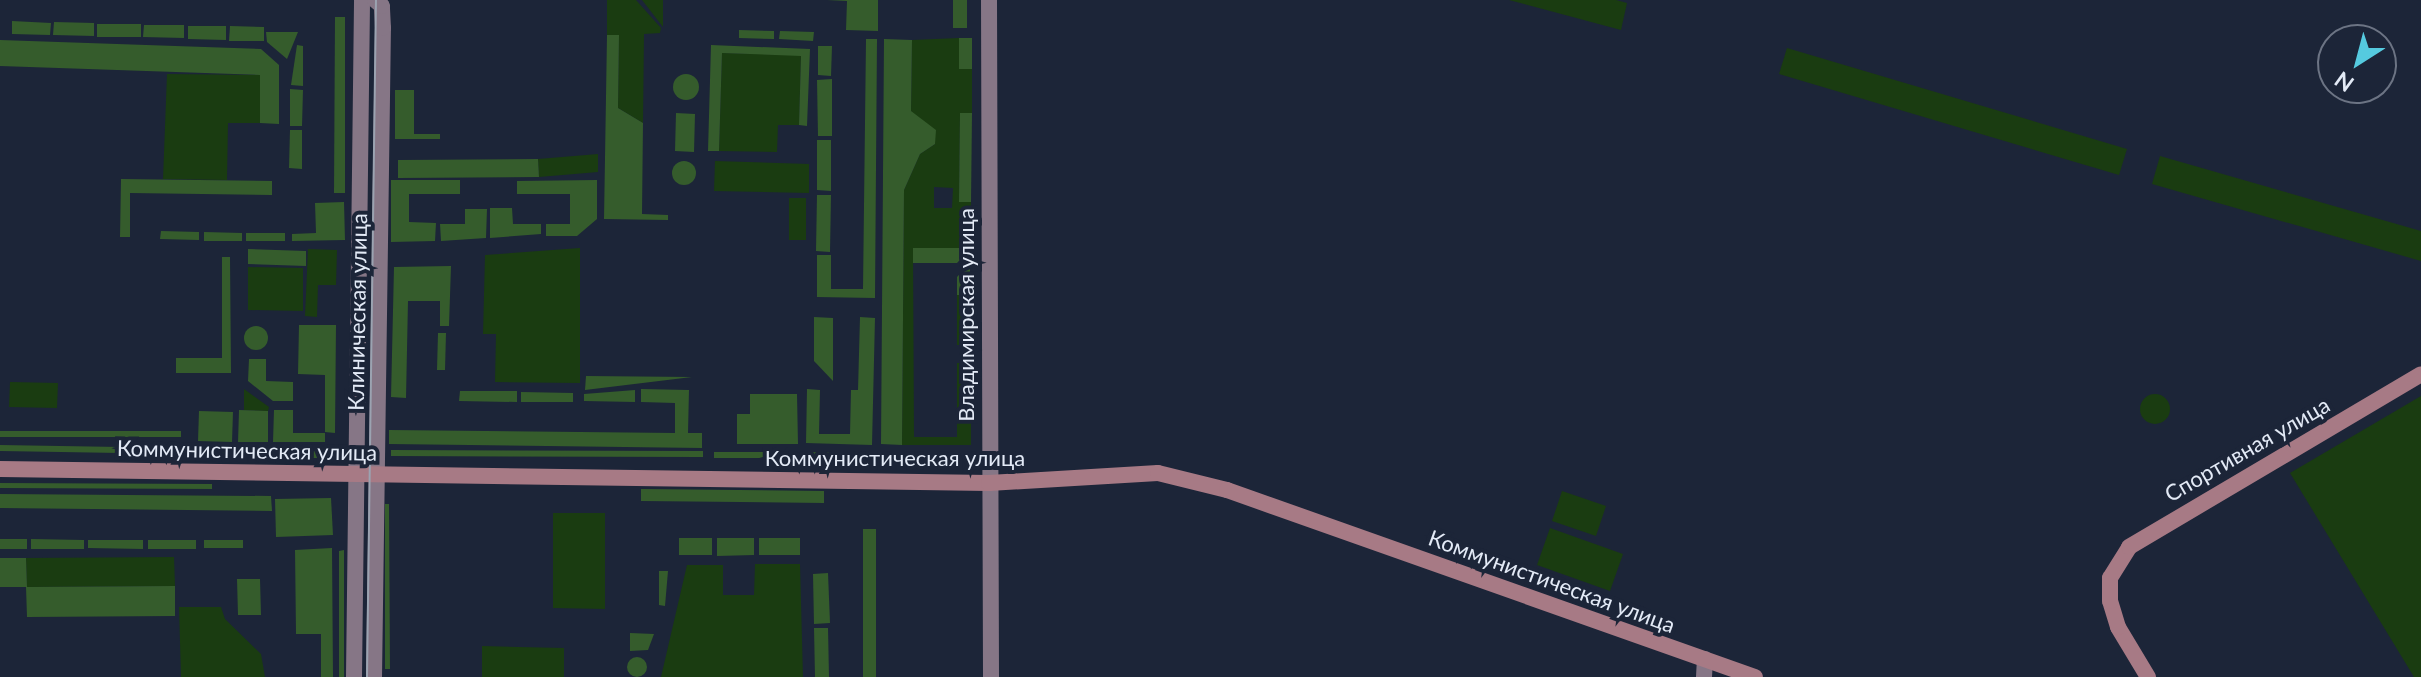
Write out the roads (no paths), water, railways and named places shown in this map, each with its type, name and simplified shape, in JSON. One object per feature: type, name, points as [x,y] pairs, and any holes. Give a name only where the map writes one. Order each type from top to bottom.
[{"type":"main road","name":"Спортивная улица","points":[[2148,677],[2112,611],[2110,578],[2129,547],[2148,532],[2421,374]]},
{"type":"main road","name":"Коммунистическая улица","points":[[0,469],[989,483],[1158,473],[1186,477],[1755,677]]},
{"type":"street","name":"Клиническая улица","points":[[354,677],[362,0]]},
{"type":"street","name":"Клиническая улица","points":[[374,677],[383,28],[382,6],[375,0]]},
{"type":"street","name":"Владимирская улица","points":[[989,0],[991,677]]},
{"type":"street","points":[[1704,677],[1705,659]]},
{"type":"tram line","points":[[367,677],[376,0]]}]
